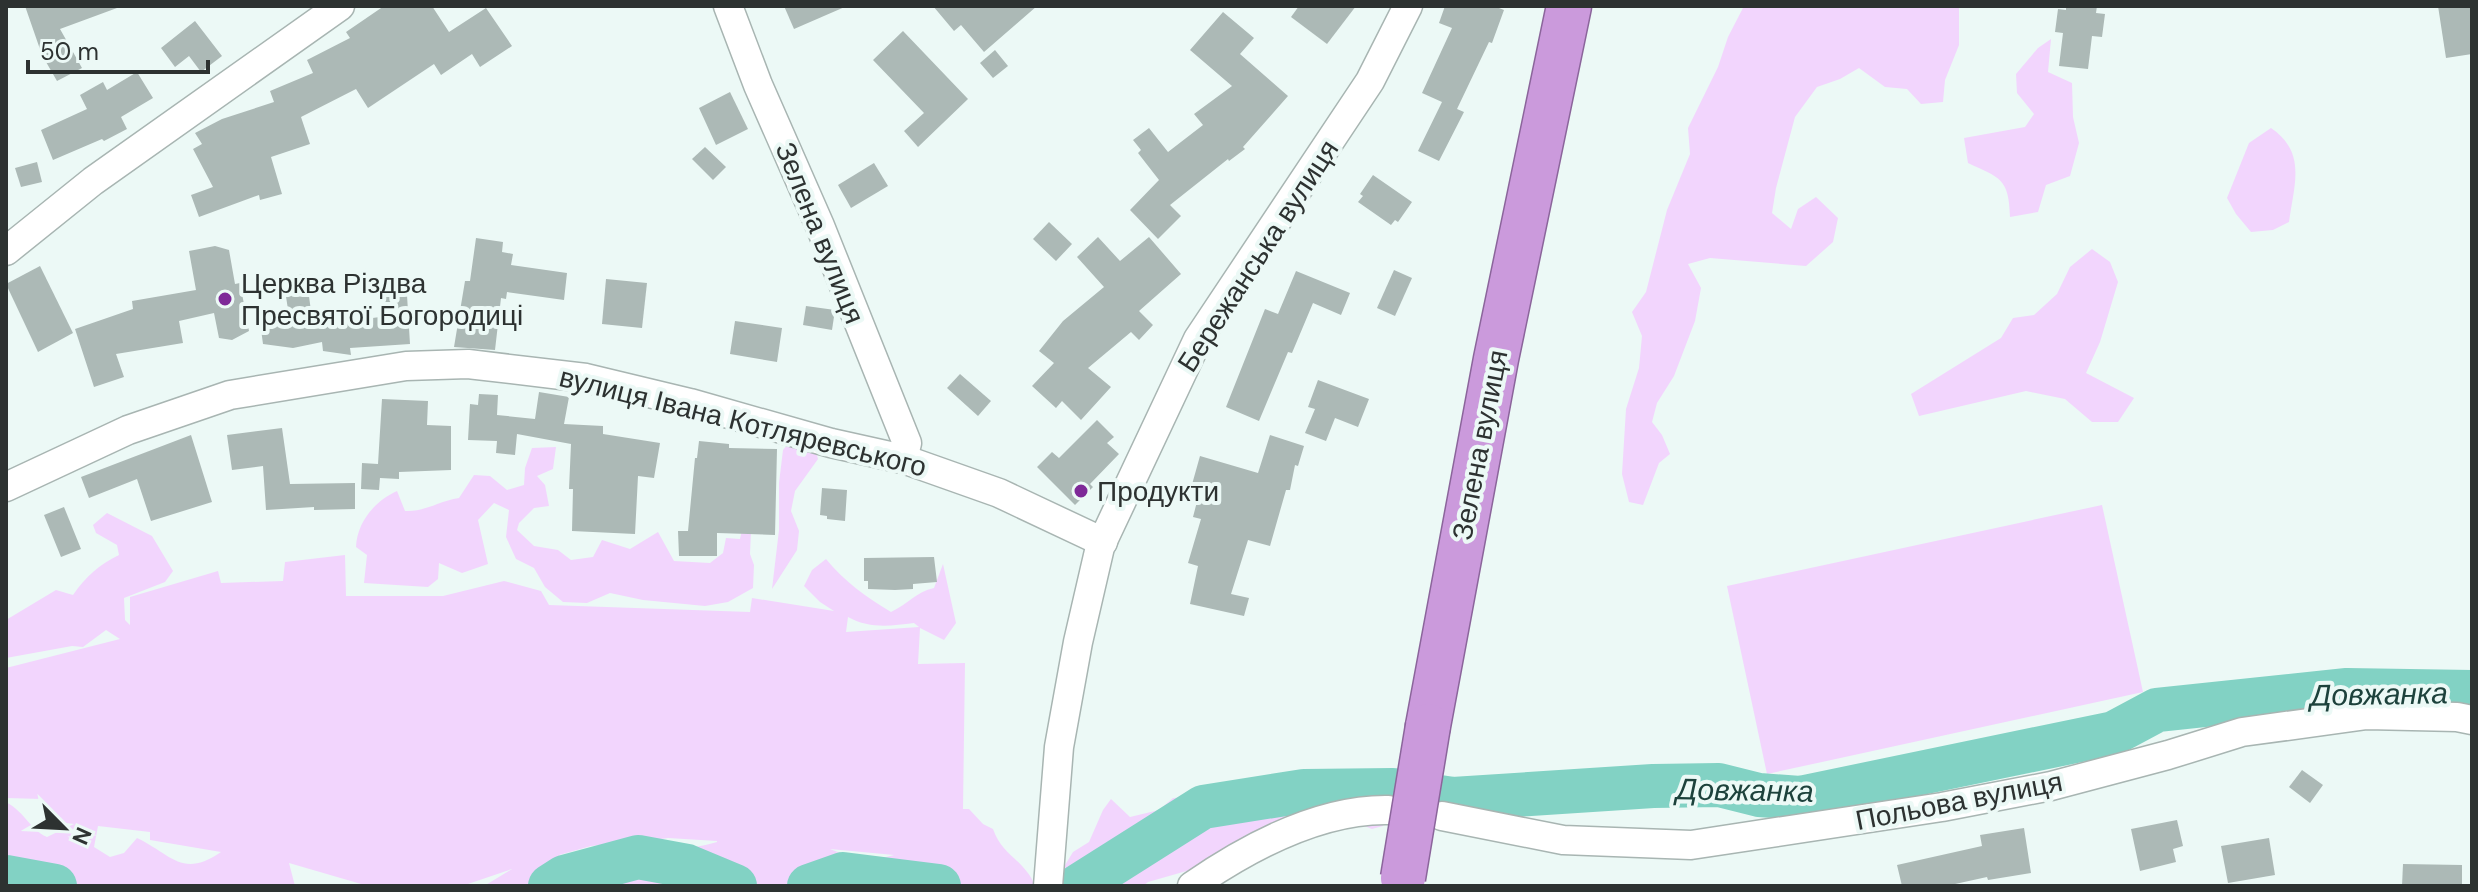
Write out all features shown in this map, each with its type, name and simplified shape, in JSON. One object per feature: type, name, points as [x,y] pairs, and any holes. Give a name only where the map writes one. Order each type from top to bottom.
[{"type":"highway","name":"Зелена вулиця","points":[[1402,882],[1496,359],[1569,6]]},
{"type":"street","points":[[6,251],[93,181],[340,6]]},
{"type":"street","name":"Зелена вулиця","points":[[728,6],[907,443],[903,459]]},
{"type":"street","name":"Бережанська вулиця","points":[[1048,886],[1059,747],[1078,642],[1103,542],[1198,339],[1370,81],[1408,6]]},
{"type":"street","name":"вулиця Івана Котляревського","points":[[6,487],[128,430],[230,395],[406,366],[468,364],[586,378],[903,459],[999,493],[1103,542]]},
{"type":"street","name":"Польова вулиця","points":[[1442,816],[1563,840],[1691,845],[1942,807],[2051,786],[2242,732],[2367,715],[2472,720]]},
{"type":"street","points":[[1192,886],[1254,849],[1310,823],[1373,810],[1388,810]]},
{"type":"shaded area","points":[[1744,6],[1959,6],[1959,45],[1945,80],[1943,102],[1921,104],[1907,89],[1885,87],[1859,68],[1817,87],[1795,117],[1772,213],[1791,229],[1798,209],[1816,197],[1838,218],[1833,242],[1806,266],[1710,258],[1688,264],[1701,288],[1695,321],[1674,376],[1657,403],[1652,422],[1670,454],[1659,463],[1643,505],[1629,502],[1622,474],[1626,409],[1639,368],[1642,336],[1632,312],[1646,292],[1667,210],[1690,154],[1688,128]]},
{"type":"shaded area","points":[[2051,39],[2048,72],[2072,83],[2073,117],[2079,143],[2070,176],[2046,185],[2038,212],[2010,217],[2005,187],[1995,176],[1968,163],[1964,138],[2025,127],[2034,114],[2017,93],[2016,74],[2038,48]]},
{"type":"shaded area","points":[[2271,128],[2290,148],[2294,159],[2295,182],[2289,222],[2273,230],[2251,232],[2227,198],[2249,143]]},
{"type":"shaded area","points":[[2092,249],[2110,262],[2118,282],[2100,342],[2086,373],[2134,398],[2118,422],[2092,422],[2065,399],[2026,391],[1919,416],[1911,394],[2001,338],[2013,318],[2034,315],[2057,294],[2070,267]]},
{"type":"shaded area","points":[[795,436],[813,441],[818,459],[795,491],[791,511],[799,531],[797,550],[772,589],[783,450]]},
{"type":"shaded area","points":[[556,447],[553,469],[537,476],[545,485],[549,506],[534,508],[519,523],[517,530],[534,546],[558,550],[571,560],[593,557],[602,540],[630,549],[658,532],[674,561],[710,563],[723,553],[726,538],[740,539],[744,520],[751,531],[753,588],[728,602],[705,606],[643,600],[610,593],[587,603],[563,602],[545,587],[534,568],[516,559],[506,537],[509,510],[494,503],[478,520],[488,564],[462,573],[439,563],[438,579],[428,587],[364,583],[367,555],[356,547],[357,538],[369,513],[381,500],[397,491],[405,511],[426,508],[459,498],[474,475],[490,476],[507,490],[524,485],[525,468],[532,448]]},
{"type":"shaded area","points":[[2102,505],[2143,692],[1767,774],[1727,586]]},
{"type":"shaded area","points":[[107,513],[152,536],[173,571],[165,582],[124,598],[125,620],[130,625],[130,597],[218,571],[221,583],[283,581],[285,562],[345,555],[346,596],[443,596],[504,581],[541,591],[549,605],[750,612],[752,598],[834,611],[804,586],[812,570],[826,559],[856,588],[891,612],[934,588],[943,564],[956,623],[944,640],[920,628],[918,664],[965,663],[963,809],[969,809],[983,824],[993,829],[1002,846],[1031,877],[1035,886],[599,886],[596,884],[601,853],[611,844],[559,855],[572,886],[484,886],[512,869],[462,886],[368,886],[289,863],[295,886],[6,886],[6,802],[47,837],[74,824],[42,820],[42,799],[6,798],[6,668],[120,639],[106,630],[83,647],[72,646],[6,658],[6,620],[56,590],[73,595],[93,572],[119,555],[117,545],[96,533],[93,525]],"holes":[[[848,617],[872,625],[914,623],[919,627],[846,632]],[[98,826],[150,832],[150,840],[221,852],[208,860],[186,864],[137,838],[124,853],[110,857],[94,847]],[[668,838],[717,842],[681,847],[661,839]],[[830,849],[894,855],[870,859]]]},
{"type":"shaded area","points":[[1321,771],[1371,777],[1385,799],[1383,826],[1372,829],[1357,823],[1224,849],[1190,870],[1143,886],[1059,886],[1062,870],[1073,852],[1089,842],[1111,799],[1130,817],[1159,810],[1173,798],[1191,797],[1208,814],[1223,813],[1251,789],[1288,787],[1300,774]]},
{"type":"building","points":[[25,6],[117,8],[60,29],[82,68],[57,81],[42,55]]},
{"type":"building","points":[[384,6],[432,6],[449,32],[486,8],[512,46],[480,67],[472,54],[441,75],[434,64],[368,108],[356,89],[301,117],[310,144],[271,157],[282,194],[260,200],[259,195],[199,217],[191,195],[213,187],[193,149],[202,144],[195,133],[222,119],[274,102],[270,91],[313,73],[307,60],[350,38],[346,32]]},
{"type":"building","points":[[784,6],[847,6],[794,29]]},
{"type":"building","points":[[933,6],[1037,6],[984,52],[961,25],[954,31]]},
{"type":"building","points":[[1299,6],[1356,6],[1327,44],[1291,17]]},
{"type":"building","points":[[1445,6],[1494,6],[1504,10],[1492,43],[1489,42],[1457,109],[1464,112],[1439,161],[1418,151],[1442,102],[1422,93],[1452,28],[1439,23]]},
{"type":"building","points":[[2066,6],[2097,6],[2096,13],[2105,14],[2102,37],[2092,36],[2088,69],[2059,66],[2063,33],[2055,32],[2058,9],[2066,10]]},
{"type":"building","points":[[2438,6],[2472,6],[2472,54],[2446,58]]},
{"type":"building","points":[[1223,12],[1254,38],[1240,54],[1288,96],[1243,147],[1245,149],[1170,205],[1181,216],[1158,239],[1130,210],[1159,180],[1138,153],[1141,150],[1133,140],[1149,128],[1168,152],[1203,125],[1194,114],[1232,86],[1190,50]]},
{"type":"building","points":[[195,21],[222,56],[201,72],[189,56],[175,67],[161,48]]},
{"type":"building","points":[[903,31],[968,99],[918,147],[904,131],[924,113],[873,60]]},
{"type":"building","points":[[995,50],[1008,66],[993,78],[980,63]]},
{"type":"building","points":[[137,72],[153,98],[121,117],[127,129],[53,160],[41,130],[87,109],[80,95],[103,82],[107,90]]},
{"type":"building","points":[[730,92],[748,129],[716,145],[699,108]]},
{"type":"building","points":[[705,147],[726,167],[713,180],[692,159]]},
{"type":"building","points":[[37,162],[42,182],[21,187],[15,168]]},
{"type":"building","points":[[874,163],[888,186],[851,208],[838,185]]},
{"type":"building","points":[[1373,175],[1412,202],[1398,222],[1395,220],[1391,225],[1358,202]]},
{"type":"building","points":[[1049,222],[1072,244],[1056,261],[1033,239]]},
{"type":"building","points":[[1098,237],[1120,261],[1149,237],[1181,274],[1139,311],[1153,325],[1139,340],[1131,332],[1088,368],[1111,387],[1081,420],[1062,401],[1056,408],[1032,386],[1054,363],[1039,351],[1063,321],[1104,287],[1077,257]]},
{"type":"building","points":[[476,238],[503,242],[502,252],[513,254],[511,265],[567,273],[564,300],[507,292],[506,299],[501,298],[495,350],[454,347],[465,281],[470,281]]},
{"type":"building","points":[[215,246],[229,250],[235,284],[240,283],[249,331],[232,340],[219,338],[214,313],[179,321],[183,343],[116,354],[124,377],[94,387],[75,329],[133,309],[132,301],[196,290],[189,251]]},
{"type":"building","points":[[40,266],[73,333],[38,352],[6,284]]},
{"type":"building","points":[[1394,270],[1412,278],[1395,316],[1377,308]]},
{"type":"building","points":[[1296,271],[1350,293],[1341,315],[1313,303],[1259,421],[1226,407],[1265,309],[1278,314]]},
{"type":"building","points":[[306,274],[313,326],[380,317],[379,297],[407,295],[410,344],[350,348],[351,355],[323,351],[322,342],[293,348],[263,344],[260,322],[289,316],[283,277]]},
{"type":"building","points":[[606,279],[647,283],[642,328],[602,324]]},
{"type":"building","points":[[806,306],[835,310],[832,330],[803,325]]},
{"type":"building","points":[[735,321],[782,328],[777,362],[730,354]]},
{"type":"building","points":[[960,374],[991,401],[978,416],[947,388]]},
{"type":"building","points":[[1318,380],[1369,399],[1358,427],[1335,418],[1326,441],[1305,433],[1315,409],[1308,407]]},
{"type":"building","points":[[539,392],[569,397],[564,424],[603,426],[603,434],[660,443],[654,478],[638,476],[635,534],[572,531],[573,489],[569,489],[571,444],[517,434],[515,455],[496,453],[497,441],[468,440],[470,404],[478,405],[479,394],[498,395],[497,415],[535,419]]},
{"type":"building","points":[[382,399],[428,401],[427,425],[451,426],[451,470],[399,472],[399,479],[380,478],[379,490],[361,489],[362,463],[378,464]]},
{"type":"building","points":[[1097,420],[1114,437],[1107,443],[1119,454],[1075,505],[1037,467],[1052,452],[1059,458]]},
{"type":"building","points":[[282,428],[290,484],[355,483],[355,509],[314,510],[314,507],[266,510],[263,466],[232,470],[227,435]]},
{"type":"building","points":[[191,435],[212,502],[151,521],[137,479],[89,498],[81,477]]},
{"type":"building","points":[[1270,435],[1304,446],[1298,466],[1295,465],[1290,490],[1286,490],[1270,546],[1248,540],[1231,594],[1249,598],[1244,616],[1190,604],[1198,566],[1188,563],[1201,519],[1193,517],[1200,490],[1191,488],[1200,456],[1258,473]]},
{"type":"building","points":[[699,441],[729,444],[729,448],[777,449],[775,535],[717,533],[717,556],[679,556],[678,531],[688,531]]},
{"type":"building","points":[[822,488],[847,490],[845,521],[820,515]]},
{"type":"building","points":[[64,507],[81,549],[61,557],[44,515]]},
{"type":"building","points":[[934,557],[937,582],[913,584],[913,589],[895,590],[868,589],[868,581],[864,581],[864,558]]},
{"type":"building","points":[[2302,770],[2323,785],[2310,803],[2289,787]]},
{"type":"building","points":[[2177,820],[2183,846],[2173,849],[2176,862],[2140,871],[2131,829]]},
{"type":"building","points":[[2024,828],[2031,873],[1988,880],[1987,877],[1946,886],[1902,886],[1897,865],[1982,846],[1980,835]]},
{"type":"building","points":[[2269,838],[2275,875],[2228,883],[2221,846]]},
{"type":"building","points":[[2403,864],[2462,865],[2462,886],[2402,886]]},
{"type":"waterway","name":"Довжанка","points":[[1078,886],[1203,807],[1304,791],[1393,790],[1453,799],[1653,786],[1719,785],[1759,795],[1800,798],[2114,733],[2157,710],[2347,690],[2472,692]]},
{"type":"waterway","name":"Довжанка","points":[[550,886],[564,877],[638,857],[687,866],[735,886]]},
{"type":"waterway","name":"Довжанка","points":[[809,886],[843,874],[939,886]]},
{"type":"waterway","name":"Довжанка","points":[[6,877],[55,886]]},
{"type":"place","name":"Церква Різдва Пресвятої Богородиці","points":[[225,299]]},
{"type":"place","name":"Продукти","points":[[1081,491]]}]
